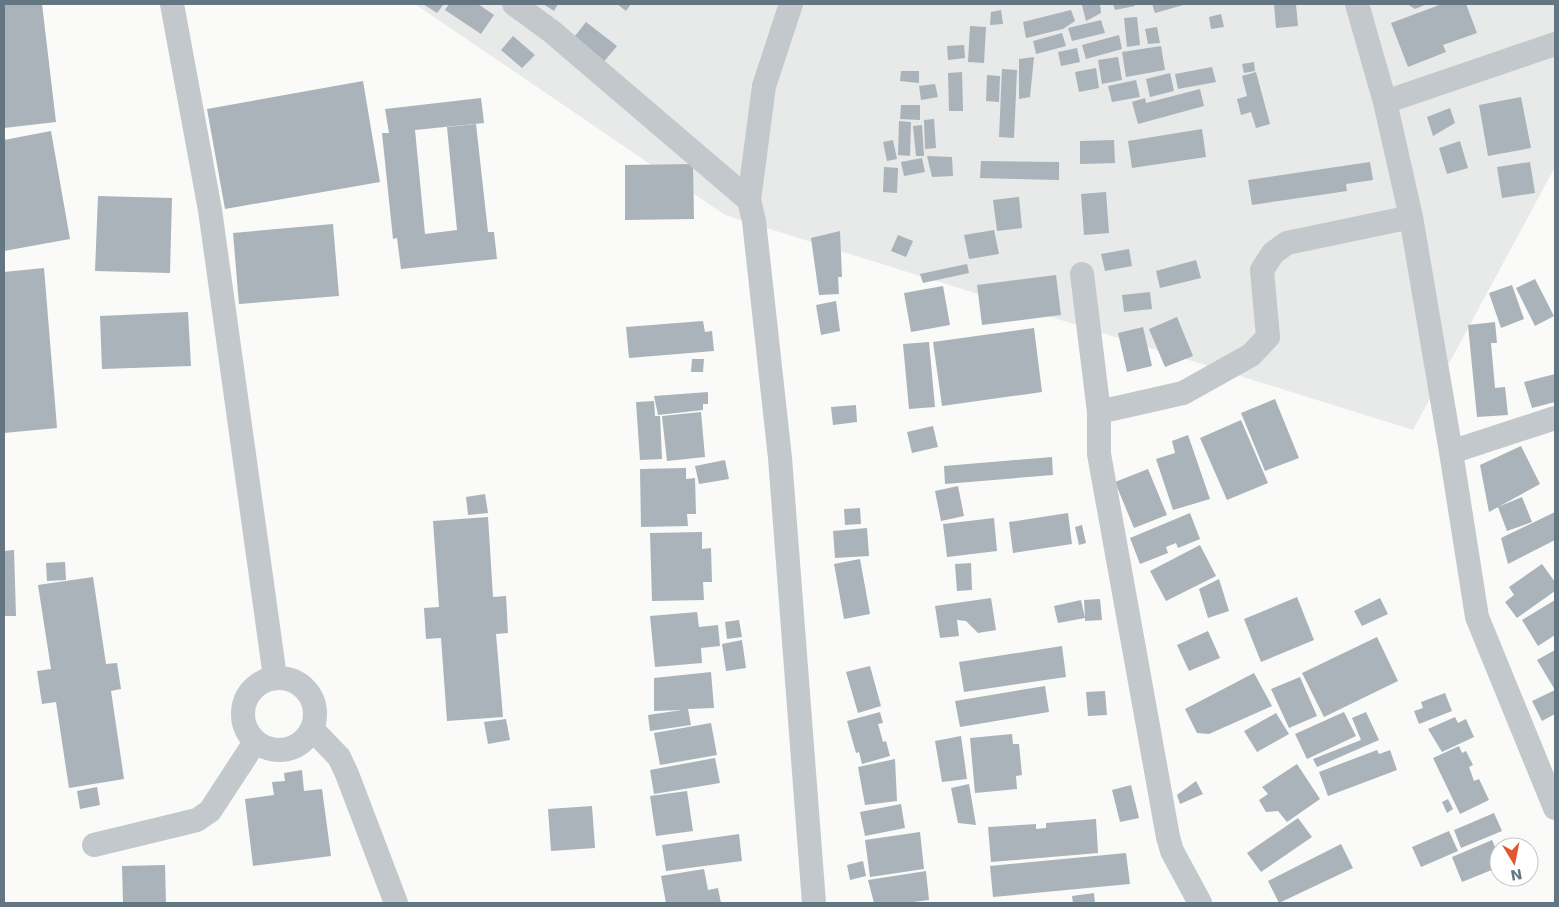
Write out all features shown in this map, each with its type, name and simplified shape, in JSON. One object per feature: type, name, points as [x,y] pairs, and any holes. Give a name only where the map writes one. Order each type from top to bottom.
[{"type":"street","points":[[172,4],[210,210],[275,677]]},
{"type":"street","points":[[514,4],[551,31],[749,200]]},
{"type":"street","points":[[791,4],[764,86],[749,200],[754,221],[780,458],[814,903]]},
{"type":"street","points":[[1357,4],[1385,102],[1411,217],[1477,617],[1555,808]]},
{"type":"street","points":[[1385,102],[1555,44]]},
{"type":"street","points":[[1099,412],[1183,393],[1252,355],[1268,337],[1262,270],[1273,252],[1287,243],[1411,217]]},
{"type":"street","points":[[1082,274],[1099,412],[1099,454],[1168,837],[1172,851],[1200,903]]},
{"type":"street","points":[[1451,452],[1555,418]]},
{"type":"street","points":[[275,677],[296,681],[305,688],[315,707],[312,729],[306,738],[297,745],[275,750],[264,748],[255,742],[244,727],[242,709],[246,697],[253,687],[263,680],[275,677]]},
{"type":"street","points":[[312,729],[339,757],[348,774],[396,903]]},
{"type":"street","points":[[94,845],[197,820],[210,811],[255,742]]},
{"type":"shaded area","points":[[415,4],[1555,4],[1555,167],[1413,430],[725,215]]},
{"type":"building","points":[[4,4],[42,4],[56,122],[4,128]]},
{"type":"building","points":[[423,4],[444,4],[437,13]]},
{"type":"building","points":[[449,4],[478,4],[494,15],[481,34],[445,10]]},
{"type":"building","points":[[543,4],[558,4],[554,11]]},
{"type":"building","points":[[617,4],[631,4],[626,11]]},
{"type":"building","points":[[1100,4],[1101,13],[1086,21],[1082,5]]},
{"type":"building","points":[[1113,4],[1134,4],[1135,6],[1115,10]]},
{"type":"building","points":[[1152,4],[1187,4],[1155,13]]},
{"type":"building","points":[[1274,4],[1296,4],[1298,26],[1276,28]]},
{"type":"building","points":[[1407,4],[1427,4],[1415,9]]},
{"type":"building","points":[[1442,4],[1466,4],[1477,33],[1443,45],[1446,52],[1408,67],[1391,23]]},
{"type":"building","points":[[1001,10],[1003,24],[990,25],[991,12]]},
{"type":"building","points":[[1071,10],[1075,21],[1063,29],[1026,38],[1023,22]]},
{"type":"building","points":[[1221,14],[1224,27],[1211,29],[1209,17]]},
{"type":"building","points":[[1137,17],[1140,45],[1127,47],[1124,18]]},
{"type":"building","points":[[1101,20],[1105,33],[1072,41],[1068,28]]},
{"type":"building","points":[[586,22],[617,46],[601,65],[571,41]]},
{"type":"building","points":[[970,26],[986,27],[984,63],[968,62]]},
{"type":"building","points":[[1157,27],[1160,43],[1148,44],[1145,29]]},
{"type":"building","points":[[1062,33],[1066,46],[1036,54],[1033,41]]},
{"type":"building","points":[[1119,35],[1122,49],[1086,59],[1082,45]]},
{"type":"building","points":[[513,36],[535,55],[522,68],[501,50]]},
{"type":"building","points":[[964,45],[965,58],[948,60],[947,46]]},
{"type":"building","points":[[1161,46],[1165,70],[1126,77],[1122,52]]},
{"type":"building","points":[[1077,48],[1080,62],[1061,66],[1058,52]]},
{"type":"building","points":[[1034,57],[1030,97],[1019,99],[1019,59]]},
{"type":"building","points":[[1118,57],[1122,80],[1102,84],[1098,60]]},
{"type":"building","points":[[1254,62],[1255,71],[1244,73],[1242,64]]},
{"type":"building","points":[[1212,67],[1216,82],[1178,89],[1175,74]]},
{"type":"building","points":[[1096,68],[1099,88],[1079,92],[1075,72]]},
{"type":"building","points":[[1002,69],[1017,70],[1014,138],[999,137]]},
{"type":"building","points":[[901,71],[919,71],[919,83],[900,81]]},
{"type":"building","points":[[962,72],[963,111],[949,111],[948,73]]},
{"type":"building","points":[[1256,72],[1270,124],[1256,128],[1251,112],[1241,115],[1237,99],[1247,96],[1242,76]]},
{"type":"building","points":[[1170,73],[1174,91],[1150,97],[1146,79]]},
{"type":"building","points":[[987,75],[1000,76],[999,102],[986,101]]},
{"type":"building","points":[[1136,80],[1140,97],[1112,102],[1108,86]]},
{"type":"building","points":[[363,81],[380,182],[225,209],[207,109]]},
{"type":"building","points":[[935,84],[938,97],[921,100],[919,86]]},
{"type":"building","points":[[1200,89],[1204,106],[1138,124],[1132,102],[1145,98],[1146,103]]},
{"type":"building","points":[[1521,97],[1531,148],[1488,156],[1479,105]]},
{"type":"building","points":[[481,98],[484,123],[415,130],[425,234],[457,230],[447,127],[476,124],[488,232],[494,232],[497,259],[401,269],[397,238],[393,239],[382,133],[389,133],[385,109]]},
{"type":"building","points":[[901,105],[920,105],[920,120],[900,119]]},
{"type":"building","points":[[1450,108],[1455,123],[1433,136],[1427,117]]},
{"type":"building","points":[[934,119],[936,148],[925,149],[924,120]]},
{"type":"building","points":[[899,121],[911,122],[910,156],[898,155]]},
{"type":"building","points":[[922,125],[924,156],[916,156],[913,126]]},
{"type":"building","points":[[1202,129],[1206,157],[1132,168],[1128,141]]},
{"type":"building","points":[[51,131],[70,239],[4,251],[4,140]]},
{"type":"building","points":[[893,140],[897,159],[887,161],[883,142]]},
{"type":"building","points":[[1114,140],[1115,163],[1080,164],[1080,141]]},
{"type":"building","points":[[1460,141],[1468,168],[1447,174],[1439,148]]},
{"type":"building","points":[[927,156],[952,157],[953,176],[932,177]]},
{"type":"building","points":[[922,158],[925,172],[904,176],[901,162]]},
{"type":"building","points":[[981,161],[1059,162],[1059,180],[980,178]]},
{"type":"building","points":[[1370,162],[1373,180],[1346,184],[1347,191],[1252,205],[1248,180]]},
{"type":"building","points":[[1530,162],[1535,193],[1502,198],[1497,167]]},
{"type":"building","points":[[693,164],[694,219],[625,220],[625,165]]},
{"type":"building","points":[[884,167],[898,168],[897,193],[883,192]]},
{"type":"building","points":[[1106,192],[1109,233],[1084,235],[1081,194]]},
{"type":"building","points":[[98,196],[172,198],[170,273],[95,271]]},
{"type":"building","points":[[1019,197],[1022,228],[997,231],[993,200]]},
{"type":"building","points":[[333,224],[339,296],[239,304],[233,233]]},
{"type":"building","points":[[994,230],[999,254],[969,259],[964,235]]},
{"type":"building","points":[[840,231],[842,277],[838,277],[839,294],[819,295],[811,238]]},
{"type":"building","points":[[898,235],[913,241],[906,257],[891,251]]},
{"type":"building","points":[[1129,249],[1132,266],[1105,271],[1101,254]]},
{"type":"building","points":[[1196,260],[1201,278],[1160,288],[1156,271]]},
{"type":"building","points":[[967,264],[969,273],[923,283],[920,274]]},
{"type":"building","points":[[44,268],[57,428],[4,433],[4,272]]},
{"type":"building","points":[[1056,275],[1061,315],[982,325],[977,285]]},
{"type":"building","points":[[1535,279],[1554,316],[1535,326],[1516,288]]},
{"type":"building","points":[[1512,285],[1524,319],[1501,328],[1489,293]]},
{"type":"building","points":[[943,286],[950,325],[911,332],[904,293]]},
{"type":"building","points":[[1150,292],[1152,309],[1124,312],[1122,295]]},
{"type":"building","points":[[836,301],[840,331],[821,335],[816,305]]},
{"type":"building","points":[[188,312],[191,366],[102,369],[100,316]]},
{"type":"building","points":[[1177,317],[1193,356],[1165,367],[1149,329]]},
{"type":"building","points":[[703,321],[705,332],[712,331],[714,351],[629,358],[626,327]]},
{"type":"building","points":[[1495,322],[1497,343],[1491,343],[1495,388],[1505,387],[1508,415],[1477,417],[1468,325]]},
{"type":"building","points":[[1143,327],[1152,366],[1127,372],[1118,333]]},
{"type":"building","points":[[1034,328],[1042,392],[942,406],[933,342]]},
{"type":"building","points":[[929,342],[935,407],[909,409],[903,344]]},
{"type":"building","points":[[692,359],[704,359],[703,372],[691,372]]},
{"type":"building","points":[[1555,374],[1555,402],[1532,408],[1524,382]]},
{"type":"building","points":[[708,392],[708,404],[703,404],[703,410],[658,415],[654,396]]},
{"type":"building","points":[[1275,399],[1299,458],[1265,471],[1241,413]]},
{"type":"building","points":[[654,401],[655,416],[660,416],[662,459],[640,460],[636,402]]},
{"type":"building","points":[[856,405],[857,422],[833,425],[831,407]]},
{"type":"building","points":[[701,412],[705,457],[667,461],[662,416]]},
{"type":"building","points":[[1241,420],[1268,483],[1227,500],[1200,438]]},
{"type":"building","points":[[933,426],[938,447],[912,453],[907,432]]},
{"type":"building","points":[[1188,435],[1210,499],[1173,510],[1156,459],[1175,453],[1172,441]]},
{"type":"building","points":[[1521,446],[1540,484],[1489,512],[1480,465]]},
{"type":"building","points":[[1052,457],[1053,475],[945,484],[944,466]]},
{"type":"building","points":[[725,460],[729,479],[699,484],[695,466]]},
{"type":"building","points":[[686,468],[686,479],[695,478],[696,514],[687,514],[688,526],[641,527],[640,469]]},
{"type":"building","points":[[1148,469],[1167,515],[1134,528],[1115,482]]},
{"type":"building","points":[[958,486],[964,516],[941,521],[935,491]]},
{"type":"building","points":[[485,494],[488,513],[468,515],[466,497]]},
{"type":"building","points":[[1522,497],[1532,522],[1507,531],[1498,507]]},
{"type":"building","points":[[860,508],[861,524],[845,525],[844,509]]},
{"type":"building","points":[[1555,512],[1555,540],[1508,564],[1501,538]]},
{"type":"building","points":[[1068,513],[1072,544],[1013,553],[1009,522]]},
{"type":"building","points":[[1190,513],[1200,539],[1178,548],[1176,543],[1166,547],[1168,553],[1140,564],[1130,538]]},
{"type":"building","points":[[488,517],[493,597],[506,596],[508,633],[496,634],[503,717],[447,721],[441,638],[426,639],[424,608],[439,607],[433,521]]},
{"type":"building","points":[[994,518],[997,551],[947,557],[943,524]]},
{"type":"building","points":[[1082,525],[1086,543],[1079,545],[1075,527]]},
{"type":"building","points":[[867,528],[869,556],[835,558],[833,531]]},
{"type":"building","points":[[702,532],[702,549],[711,548],[712,582],[703,582],[704,600],[652,601],[650,533]]},
{"type":"building","points":[[1200,545],[1216,576],[1166,601],[1150,571]]},
{"type":"building","points":[[14,550],[16,616],[4,616],[4,551]]},
{"type":"building","points":[[860,559],[870,614],[844,619],[834,564]]},
{"type":"building","points":[[65,562],[66,580],[47,581],[46,563]]},
{"type":"building","points":[[971,563],[972,590],[957,591],[955,564]]},
{"type":"building","points":[[1542,564],[1555,582],[1555,591],[1517,618],[1505,602],[1514,595],[1509,587]]},
{"type":"building","points":[[93,577],[106,664],[117,663],[121,689],[111,691],[124,779],[69,788],[56,702],[42,704],[37,671],[51,669],[38,585]]},
{"type":"building","points":[[1219,579],[1229,611],[1208,618],[1199,589]]},
{"type":"building","points":[[1297,597],[1314,640],[1261,662],[1244,619]]},
{"type":"building","points":[[991,598],[996,630],[978,633],[966,621],[957,620],[959,636],[940,638],[935,606]]},
{"type":"building","points":[[1380,598],[1388,614],[1362,626],[1354,611]]},
{"type":"building","points":[[1100,599],[1102,620],[1085,621],[1084,600]]},
{"type":"building","points":[[1081,600],[1085,618],[1058,623],[1054,606]]},
{"type":"building","points":[[1555,600],[1555,635],[1538,646],[1522,620]]},
{"type":"building","points":[[697,612],[699,627],[718,625],[720,646],[701,648],[702,663],[655,667],[650,616]]},
{"type":"building","points":[[739,620],[742,637],[727,639],[725,622]]},
{"type":"building","points":[[1208,631],[1220,658],[1189,671],[1177,645]]},
{"type":"building","points":[[1377,637],[1398,681],[1324,717],[1302,673]]},
{"type":"building","points":[[742,640],[746,668],[726,671],[722,644]]},
{"type":"building","points":[[1062,646],[1066,677],[964,692],[959,662]]},
{"type":"building","points":[[1555,650],[1555,690],[1537,660]]},
{"type":"building","points":[[870,666],[881,706],[858,713],[846,672]]},
{"type":"building","points":[[711,672],[714,708],[688,709],[691,725],[650,731],[648,715],[682,710],[654,711],[654,678]]},
{"type":"building","points":[[1254,673],[1272,706],[1209,734],[1197,733],[1185,709]]},
{"type":"building","points":[[1300,677],[1317,716],[1289,728],[1271,689]]},
{"type":"building","points":[[1045,686],[1049,712],[960,727],[955,701]]},
{"type":"building","points":[[1555,690],[1555,714],[1542,721],[1532,701]]},
{"type":"building","points":[[1105,691],[1107,715],[1088,716],[1086,692]]},
{"type":"building","points":[[1445,693],[1452,711],[1419,724],[1414,711],[1423,708],[1421,702]]},
{"type":"building","points":[[880,712],[883,723],[878,724],[883,742],[886,741],[890,756],[862,764],[859,752],[856,753],[847,721]]},
{"type":"building","points":[[1344,712],[1356,736],[1307,759],[1295,734]]},
{"type":"building","points":[[1366,712],[1379,740],[1317,767],[1313,759],[1361,740],[1352,718]]},
{"type":"building","points":[[1276,713],[1289,734],[1257,752],[1244,731]]},
{"type":"building","points":[[1455,717],[1458,723],[1466,719],[1474,737],[1442,752],[1428,729]]},
{"type":"building","points":[[506,719],[510,740],[488,744],[484,722]]},
{"type":"building","points":[[711,723],[717,755],[660,765],[654,733]]},
{"type":"building","points":[[1012,734],[1013,744],[1019,744],[1022,775],[1016,776],[1017,789],[975,793],[970,738]]},
{"type":"building","points":[[961,736],[967,779],[942,782],[935,741]]},
{"type":"building","points":[[1459,746],[1462,753],[1466,751],[1473,765],[1469,767],[1474,781],[1479,779],[1489,800],[1460,814],[1433,758]]},
{"type":"building","points":[[1377,750],[1379,754],[1390,750],[1397,770],[1328,796],[1319,772]]},
{"type":"building","points":[[715,758],[720,783],[654,794],[650,770]]},
{"type":"building","points":[[895,759],[897,801],[865,805],[858,767]]},
{"type":"building","points":[[1297,764],[1320,799],[1287,822],[1278,811],[1266,812],[1259,800],[1268,794],[1262,787]]},
{"type":"building","points":[[302,770],[304,791],[322,789],[331,856],[253,866],[245,799],[274,795],[272,782],[285,781],[284,773]]},
{"type":"building","points":[[1196,781],[1203,794],[1180,804],[1177,795]]},
{"type":"building","points":[[969,784],[976,825],[958,823],[951,788]]},
{"type":"building","points":[[1131,785],[1139,818],[1120,822],[1112,790]]},
{"type":"building","points":[[97,787],[100,805],[80,809],[77,791]]},
{"type":"building","points":[[687,791],[693,831],[656,836],[650,796]]},
{"type":"building","points":[[1448,799],[1453,809],[1447,813],[1442,802]]},
{"type":"building","points":[[901,804],[905,828],[865,836],[860,812]]},
{"type":"building","points":[[592,806],[595,848],[551,851],[548,809]]},
{"type":"building","points":[[1494,813],[1502,831],[1461,848],[1454,830]]},
{"type":"building","points":[[1298,818],[1312,837],[1261,872],[1247,853]]},
{"type":"building","points":[[1096,819],[1098,853],[991,862],[988,827],[1036,824],[1036,829],[1046,828],[1046,823]]},
{"type":"building","points":[[1449,831],[1458,851],[1421,867],[1412,847]]},
{"type":"building","points":[[920,832],[924,869],[870,877],[865,840]]},
{"type":"building","points":[[739,834],[742,861],[666,871],[662,845]]},
{"type":"building","points":[[1489,841],[1489,871],[1462,882],[1452,857]]},
{"type":"building","points":[[1341,844],[1353,868],[1279,903],[1268,881]]},
{"type":"building","points":[[1126,853],[1130,884],[993,897],[990,866]]},
{"type":"building","points":[[863,861],[866,876],[850,880],[847,865]]},
{"type":"building","points":[[165,865],[166,903],[123,903],[122,866]]},
{"type":"building","points":[[704,869],[708,890],[718,888],[721,903],[666,903],[661,876]]},
{"type":"building","points":[[926,871],[929,900],[905,903],[874,903],[868,880]]},
{"type":"building","points":[[1094,893],[1095,903],[1073,903],[1072,896]]}]
